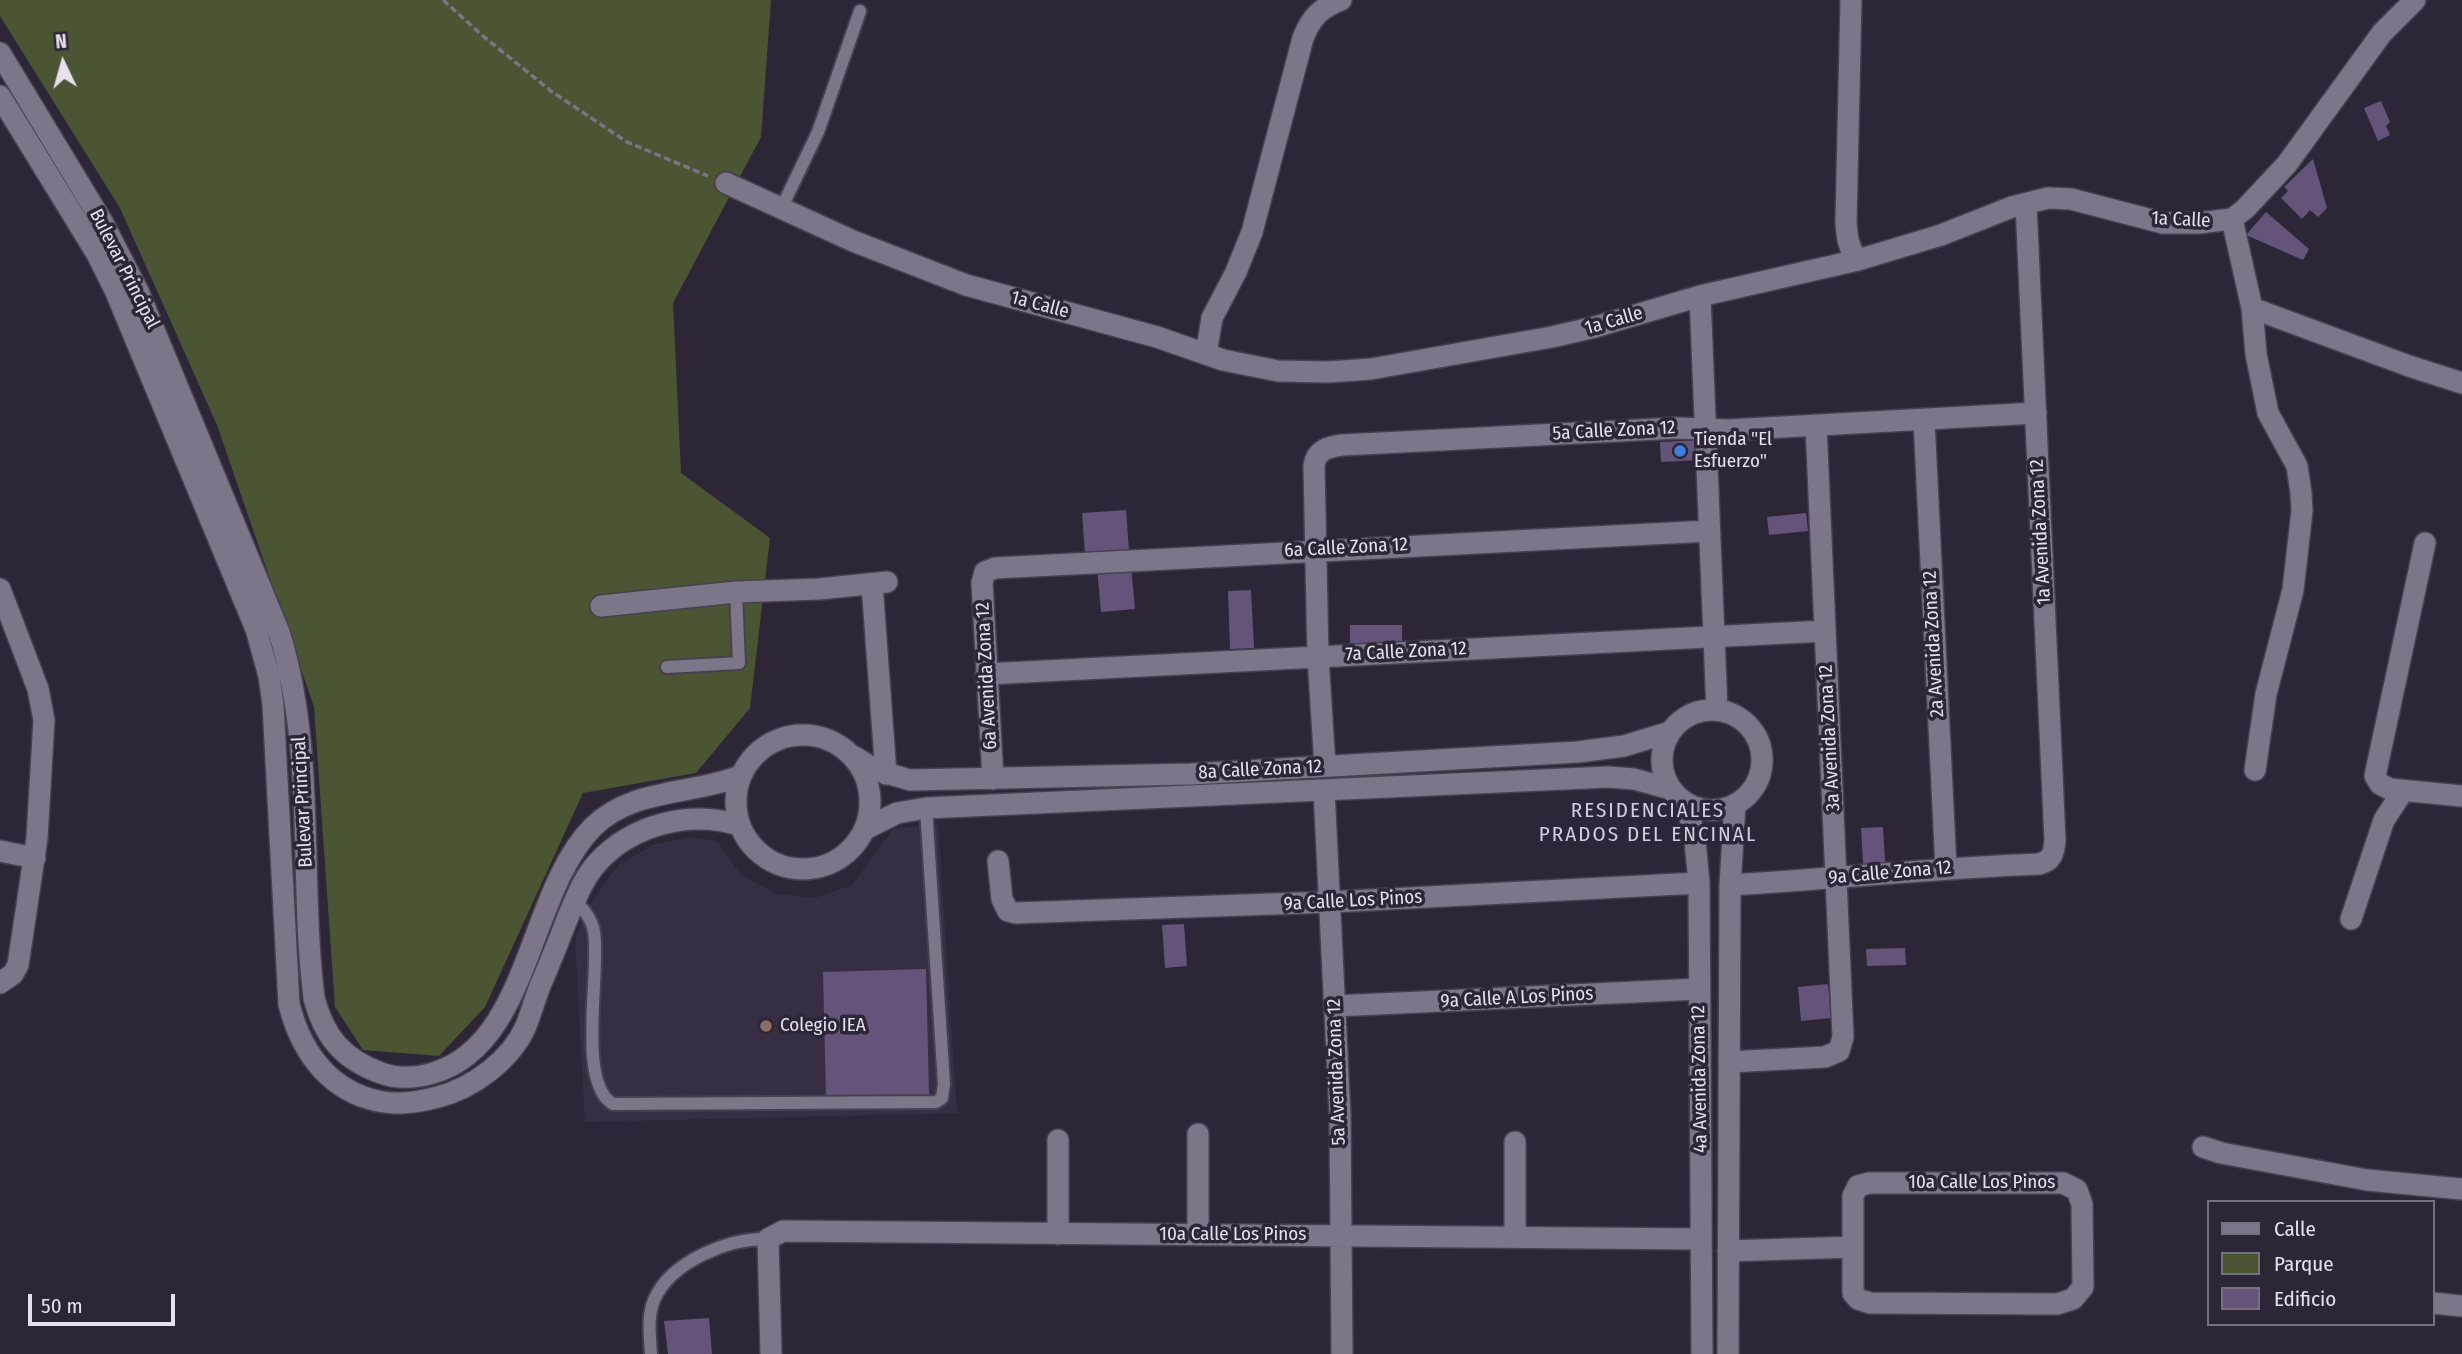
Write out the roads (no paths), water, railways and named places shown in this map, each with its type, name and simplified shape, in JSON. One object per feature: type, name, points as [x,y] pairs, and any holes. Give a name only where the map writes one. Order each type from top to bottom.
[{"type":"street","points":[[1206,354],[1212,317],[1236,272],[1252,232],[1306,31],[1316,13],[1341,0]]},
{"type":"street","points":[[1851,0],[1846,222],[1851,252],[1858,260]]},
{"type":"street","name":"1a Calle","points":[[726,183],[865,246],[966,285],[1157,337],[1250,367],[1278,371],[1328,372],[1371,369],[1563,335],[1700,296],[1858,260],[2048,198],[2071,200],[2163,223],[2232,219],[2245,209],[2287,164],[2382,33],[2415,0]]},
{"type":"street","name":"Bulevar Principal","points":[[0,53],[103,223],[138,291],[279,632],[293,686],[299,731],[314,998],[327,1034],[340,1048],[365,1067],[404,1077],[424,1076],[442,1071],[456,1063],[480,1044],[498,1020],[513,990],[559,876],[592,827],[608,814],[645,797],[700,789],[740,776]]},
{"type":"street","name":"Bulevar Principal","points":[[0,96],[97,254],[115,290],[256,629],[269,676],[273,704],[289,1004],[293,1022],[307,1051],[329,1078],[351,1092],[375,1101],[412,1104],[449,1094],[480,1079],[506,1055],[525,1029],[586,878],[612,848],[648,828],[669,822],[723,820],[739,825]]},
{"type":"street","name":"1a Avenida Zona 12","points":[[2026,204],[2055,840],[2050,860]]},
{"type":"street","points":[[2232,219],[2252,308],[2256,354],[2268,413],[2297,466],[2302,510],[2293,590],[2266,694],[2255,770]]},
{"type":"street","points":[[1700,296],[1717,710]]},
{"type":"street","points":[[2252,308],[2462,383]]},
{"type":"street","name":"5a Calle Zona 12","points":[[1315,550],[1314,467],[1319,453],[1342,445],[1677,428],[1728,430],[2036,413]]},
{"type":"street","name":"2a Avenida Zona 12","points":[[1924,420],[1946,868]]},
{"type":"street","name":"3a Avenida Zona 12","points":[[1729,1062],[1825,1057],[1839,1051],[1843,1037],[1816,425]]},
{"type":"street","name":"6a Calle Zona 12","points":[[985,572],[1000,567],[1709,531]]},
{"type":"street","points":[[2425,543],[2375,776],[2380,784],[2390,789],[2462,796]]},
{"type":"street","points":[[1315,550],[1325,766]]},
{"type":"street","name":"6a Avenida Zona 12","points":[[985,572],[982,583],[993,779]]},
{"type":"street","points":[[601,606],[736,592],[879,583],[887,774]]},
{"type":"street","points":[[0,589],[43,709],[43,755],[35,858],[18,965],[13,974],[0,984]]},
{"type":"street","name":"7a Calle Zona 12","points":[[986,674],[1825,631]]},
{"type":"street","points":[[1717,710],[1746,723],[1756,736],[1762,767],[1748,796],[1735,805],[1719,810],[1702,810],[1687,804],[1670,789],[1661,760],[1670,732],[1690,715],[1717,710]]},
{"type":"street","name":"8a Calle Zona 12","points":[[853,756],[887,774],[910,780],[1191,774],[1600,750],[1624,746],[1670,732]]},
{"type":"street","points":[[796,734],[827,739],[837,743],[853,756],[864,772],[870,791],[870,810],[865,830],[854,846],[839,859],[820,867],[801,869],[781,865],[763,856],[749,842],[739,825],[736,792],[740,776],[758,750],[776,739],[796,734]]},
{"type":"street","name":"8a Calle Zona 12","points":[[865,830],[897,813],[926,808],[1608,777],[1634,779],[1670,789]]},
{"type":"street","name":"5a Avenida Zona 12","points":[[1324,790],[1340,1115],[1342,1354]]},
{"type":"street","points":[[2351,919],[2384,820],[2403,791]]},
{"type":"street","name":"4a Avenida Zona 12","points":[[1687,804],[1695,841],[1699,883],[1702,1354]]},
{"type":"street","name":"4a Avenida Zona 12","points":[[1728,1354],[1730,885],[1735,805]]},
{"type":"street","points":[[0,851],[35,858]]},
{"type":"street","name":"9a Calle Zona 12","points":[[1730,885],[1946,868],[2039,864],[2050,860]]},
{"type":"street","name":"9a Calle Los Pinos","points":[[998,861],[1002,899],[1008,911],[1035,912],[1330,902],[1699,883]]},
{"type":"street","name":"9a Calle A Los Pinos","points":[[1335,1006],[1699,989]]},
{"type":"street","points":[[1198,1134],[1198,1235]]},
{"type":"street","points":[[1058,1140],[1058,1234]]},
{"type":"street","points":[[1515,1142],[1515,1237]]},
{"type":"street","points":[[2203,1147],[2221,1153],[2367,1180],[2462,1189]]},
{"type":"street","name":"10a Calle Los Pinos","points":[[1869,1183],[2063,1183],[2077,1190],[2082,1204],[2083,1287],[2073,1299],[2057,1304],[1870,1303],[1858,1299],[1853,1293],[1853,1247],[1853,1196],[1858,1186],[1869,1183]]},
{"type":"street","name":"10a Calle Los Pinos","points":[[768,1239],[783,1231],[1701,1239]]},
{"type":"street","points":[[768,1239],[771,1354]]},
{"type":"street","points":[[1728,1251],[1853,1247]]},
{"type":"street","points":[[2434,1303],[2462,1306]]},
{"type":"lane","points":[[781,209],[818,132],[860,12]]},
{"type":"lane","points":[[667,667],[739,663],[736,592]]},
{"type":"lane","points":[[575,901],[588,915],[594,932],[592,1003],[596,1076],[599,1088],[607,1100],[622,1105],[936,1102],[942,1098],[944,1084],[926,808]]},
{"type":"lane","points":[[651,1354],[650,1315],[655,1299],[681,1268],[725,1244],[749,1239],[768,1239]]},
{"type":"place","name":"Tienda \"El Esfuerzo\"","points":[[1680,451]]},
{"type":"place","name":"Colegio IEA","points":[[766,1026]]},
{"type":"district","name":"RESIDENCIALES PRADOS DEL ENCINAL","points":[[1648,823]]}]
